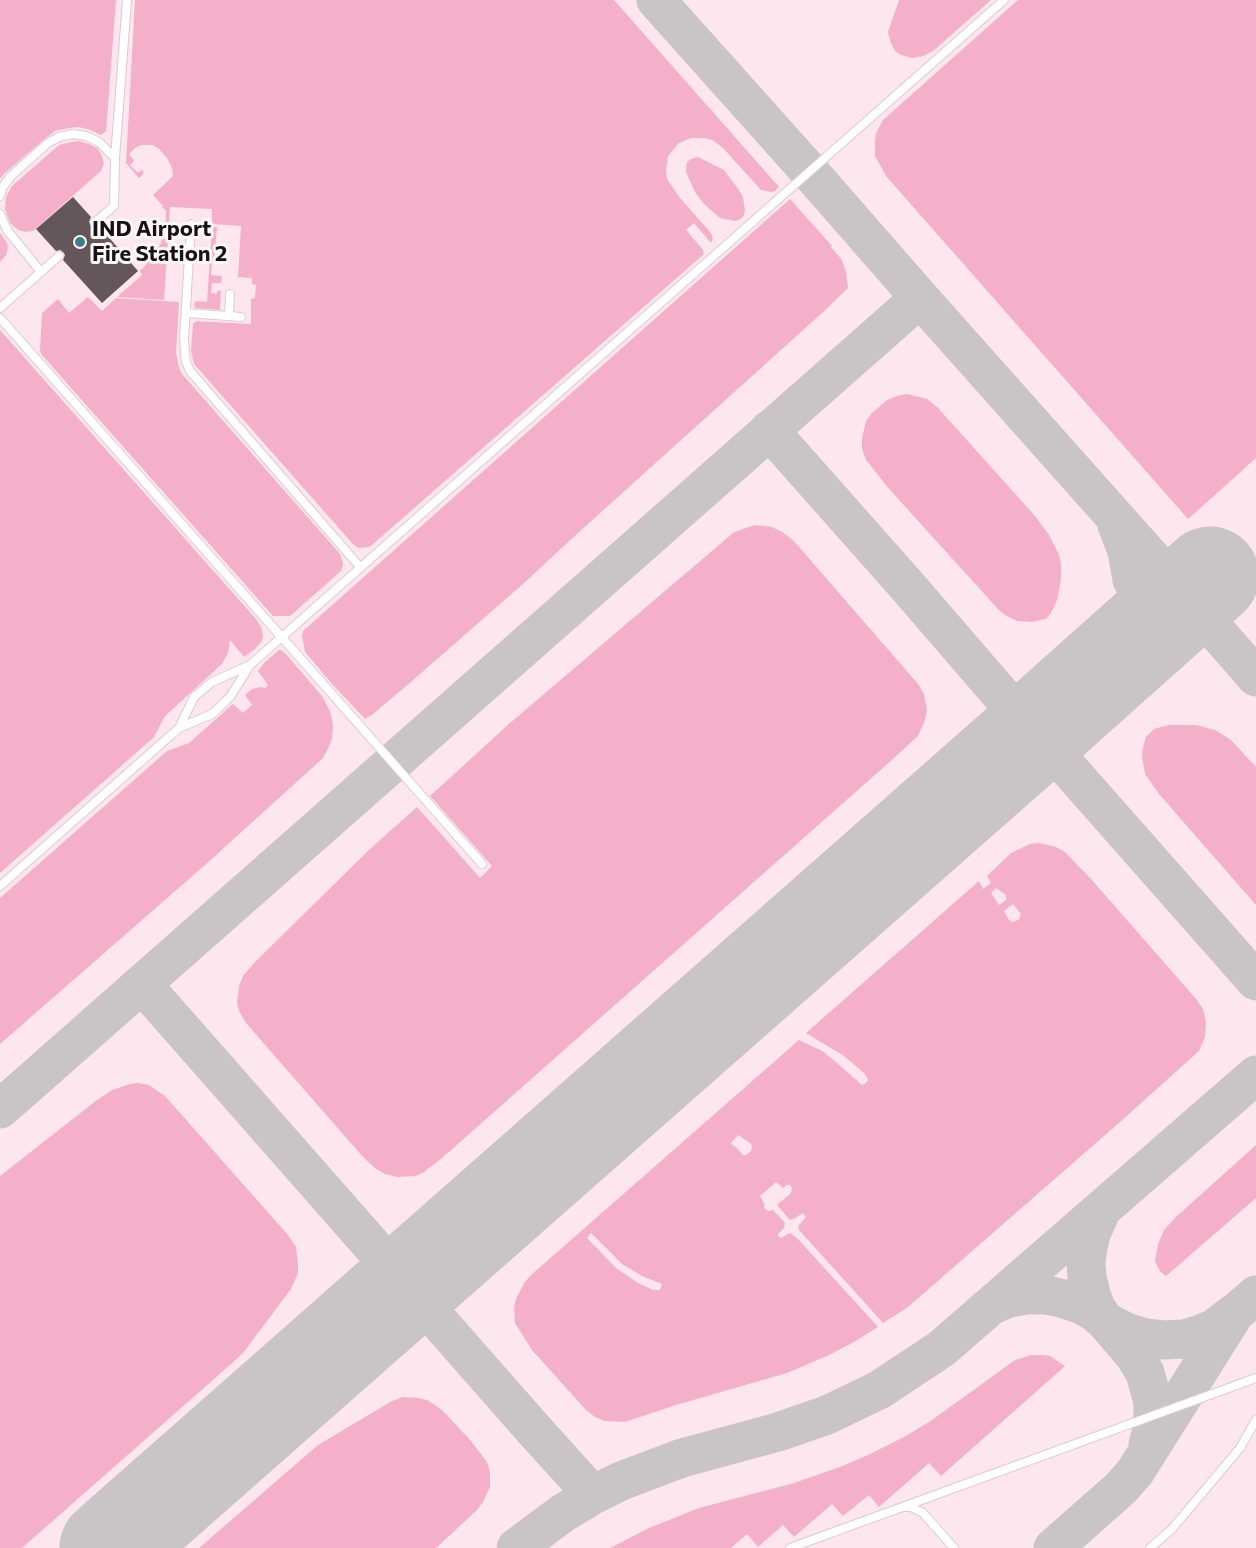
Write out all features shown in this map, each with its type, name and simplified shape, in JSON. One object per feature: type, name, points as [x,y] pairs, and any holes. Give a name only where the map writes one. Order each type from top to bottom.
[{"type":"lane","points":[[95,222],[114,206],[115,158],[127,0]]},
{"type":"lane","points":[[179,728],[194,697],[212,681],[250,665],[1004,0]]},
{"type":"lane","points":[[0,196],[2,188],[11,176],[48,143],[59,137],[73,134],[86,136],[99,142],[115,158]]},
{"type":"lane","points":[[0,214],[7,230],[41,272]]},
{"type":"lane","points":[[191,224],[184,352],[190,371],[360,567]]},
{"type":"lane","points":[[0,308],[60,255]]},
{"type":"lane","points":[[229,316],[230,294]]},
{"type":"lane","points":[[186,313],[242,317]]},
{"type":"lane","points":[[0,318],[482,864]]},
{"type":"lane","points":[[0,886],[179,728],[212,714],[231,698],[250,665]]},
{"type":"lane","points":[[790,1548],[1256,1378]]},
{"type":"lane","points":[[1150,1548],[1172,1529],[1240,1448],[1256,1420]]},
{"type":"lane","points":[[901,1507],[910,1507],[923,1513],[954,1548]]},
{"type":"shaded area","points":[[0,0],[1256,0],[1256,1548],[0,1548]]},
{"type":"shaded area","points":[[0,0],[116,0],[106,131],[101,135],[78,127],[55,131],[0,179]]},
{"type":"shaded area","points":[[135,0],[614,0],[779,187],[771,192],[761,190],[722,147],[712,140],[691,138],[679,143],[668,156],[667,179],[713,238],[711,243],[694,223],[686,230],[704,254],[372,545],[358,548],[194,364],[191,351],[193,323],[196,321],[251,324],[251,299],[255,298],[256,285],[252,284],[252,278],[238,277],[241,226],[212,224],[212,209],[170,207],[164,300],[117,297],[142,275],[140,271],[157,253],[165,231],[166,211],[153,195],[173,176],[167,158],[153,145],[141,145],[129,154],[134,161],[130,165],[138,173],[143,169],[143,174],[139,178],[126,163]]},
{"type":"shaded area","points":[[899,0],[991,0],[933,51],[912,58],[895,51],[888,32]]},
{"type":"shaded area","points":[[1018,0],[1256,0],[1256,458],[1188,519],[886,176],[875,156],[876,133],[883,120]]},
{"type":"shaded area","points":[[79,141],[97,148],[104,163],[101,171],[33,231],[18,230],[10,223],[5,209],[6,197],[12,186],[59,145]]},
{"type":"shaded area","points":[[698,157],[724,170],[739,190],[743,197],[745,211],[739,220],[720,218],[704,204],[695,192],[686,167],[687,162]]},
{"type":"shaded area","points":[[790,199],[842,260],[848,288],[524,583],[365,719],[305,652],[303,631]]},
{"type":"shaded area","points":[[212,227],[217,227],[211,275],[222,276],[221,283],[212,283],[211,293],[217,294],[217,291],[221,291],[220,310],[195,308],[194,304],[196,301],[207,302]]},
{"type":"shaded area","points":[[0,233],[8,248],[0,262]]},
{"type":"shaded area","points":[[88,297],[102,311],[116,298],[179,302],[176,353],[182,374],[340,554],[343,564],[341,571],[290,616],[273,616],[41,354],[42,313],[58,299],[69,313]]},
{"type":"shaded area","points":[[0,330],[256,619],[263,636],[255,649],[244,657],[230,640],[228,653],[222,664],[165,716],[154,737],[0,873]]},
{"type":"shaded area","points":[[907,394],[927,399],[938,408],[1035,516],[1049,535],[1059,555],[1061,579],[1057,600],[1046,619],[1032,622],[1017,621],[998,609],[890,490],[866,460],[862,449],[862,438],[866,421],[887,400]]},
{"type":"shaded area","points":[[755,525],[772,527],[793,540],[918,684],[924,694],[927,710],[918,736],[442,1158],[416,1176],[397,1177],[376,1169],[246,1023],[237,1003],[243,976],[370,849],[417,807],[480,878],[492,866],[430,796],[510,723],[733,533]]},
{"type":"shaded area","points":[[279,650],[284,652],[322,696],[330,711],[333,725],[332,738],[322,759],[205,865],[0,1044],[0,898],[167,751],[189,743],[233,704],[243,713],[252,705],[245,695],[252,689],[265,688],[268,685],[258,671]]},
{"type":"shaded area","points":[[1169,725],[1196,725],[1215,730],[1231,740],[1256,767],[1256,905],[1159,794],[1145,774],[1142,756],[1146,737],[1154,729]]},
{"type":"shaded area","points":[[1040,843],[1065,852],[1197,1000],[1203,1009],[1206,1022],[1205,1037],[1199,1051],[908,1307],[883,1323],[799,1230],[798,1226],[806,1217],[803,1213],[790,1220],[777,1205],[791,1193],[792,1189],[790,1185],[783,1188],[776,1182],[760,1196],[764,1208],[768,1211],[773,1210],[785,1223],[778,1236],[781,1238],[790,1233],[797,1238],[878,1327],[827,1356],[787,1373],[625,1422],[605,1421],[595,1417],[532,1350],[515,1323],[516,1299],[524,1283],[799,1040],[822,1051],[862,1085],[866,1083],[868,1080],[865,1074],[844,1056],[806,1033],[979,881],[983,889],[991,883],[987,876],[1011,853],[1030,844]],"holes":[[[996,888],[1006,895],[1006,900],[999,905],[991,893]],[[1013,904],[1021,914],[1019,919],[1012,922],[1004,911]],[[738,1135],[750,1143],[751,1151],[743,1155],[731,1143]],[[591,1233],[622,1264],[662,1284],[660,1290],[653,1290],[638,1283],[616,1268],[587,1238]]]},
{"type":"shaded area","points":[[138,1083],[149,1085],[165,1096],[288,1235],[296,1247],[298,1273],[291,1289],[243,1353],[22,1548],[0,1548],[0,1176],[97,1100],[112,1090]]},
{"type":"shaded area","points":[[1256,1145],[1256,1198],[1166,1276],[1155,1262],[1158,1244],[1164,1230]]},
{"type":"shaded area","points":[[1031,1355],[1050,1356],[1065,1366],[941,1476],[929,1463],[879,1507],[869,1495],[843,1516],[832,1504],[794,1537],[783,1525],[758,1547],[747,1534],[731,1548],[610,1548],[649,1528],[699,1508],[794,1483],[868,1455],[932,1420],[1015,1360]]},
{"type":"shaded area","points":[[403,1397],[427,1400],[443,1411],[471,1441],[487,1462],[490,1472],[490,1487],[483,1502],[436,1548],[199,1548],[318,1445],[392,1401]]},
{"type":"building","name":"IND Airport Fire Station 2","points":[[73,197],[91,217],[89,222],[91,226],[95,228],[99,226],[138,271],[102,303],[63,260],[65,255],[63,252],[56,251],[36,229]]},
{"type":"taxiway","points":[[656,0],[1256,677]]},
{"type":"taxiway","points":[[0,1109],[920,298]]},
{"type":"taxiway","points":[[769,430],[1034,733],[1068,768],[1256,981]]},
{"type":"taxiway","points":[[1117,525],[1127,551],[1132,580]]},
{"type":"taxiway","points":[[142,984],[593,1495]]},
{"type":"taxiway","points":[[516,1548],[563,1513],[621,1481],[682,1458],[778,1432],[827,1415],[879,1390],[941,1349],[1256,1075]]},
{"type":"taxiway","points":[[1102,1209],[1088,1247],[1087,1277],[1096,1308],[1135,1356],[1145,1373],[1153,1402],[1148,1445]]},
{"type":"taxiway","points":[[993,1305],[1009,1298],[1046,1295],[1082,1305],[1126,1332],[1145,1338],[1164,1340],[1184,1339],[1201,1334],[1215,1328],[1233,1314]]},
{"type":"taxiway","points":[[1053,1548],[1121,1488],[1135,1472],[1235,1313],[1256,1295]]},
{"type":"runway","points":[[109,1548],[1210,576]]},
{"type":"place","name":"IND Airport Fire Station 2","points":[[80,242]]}]
